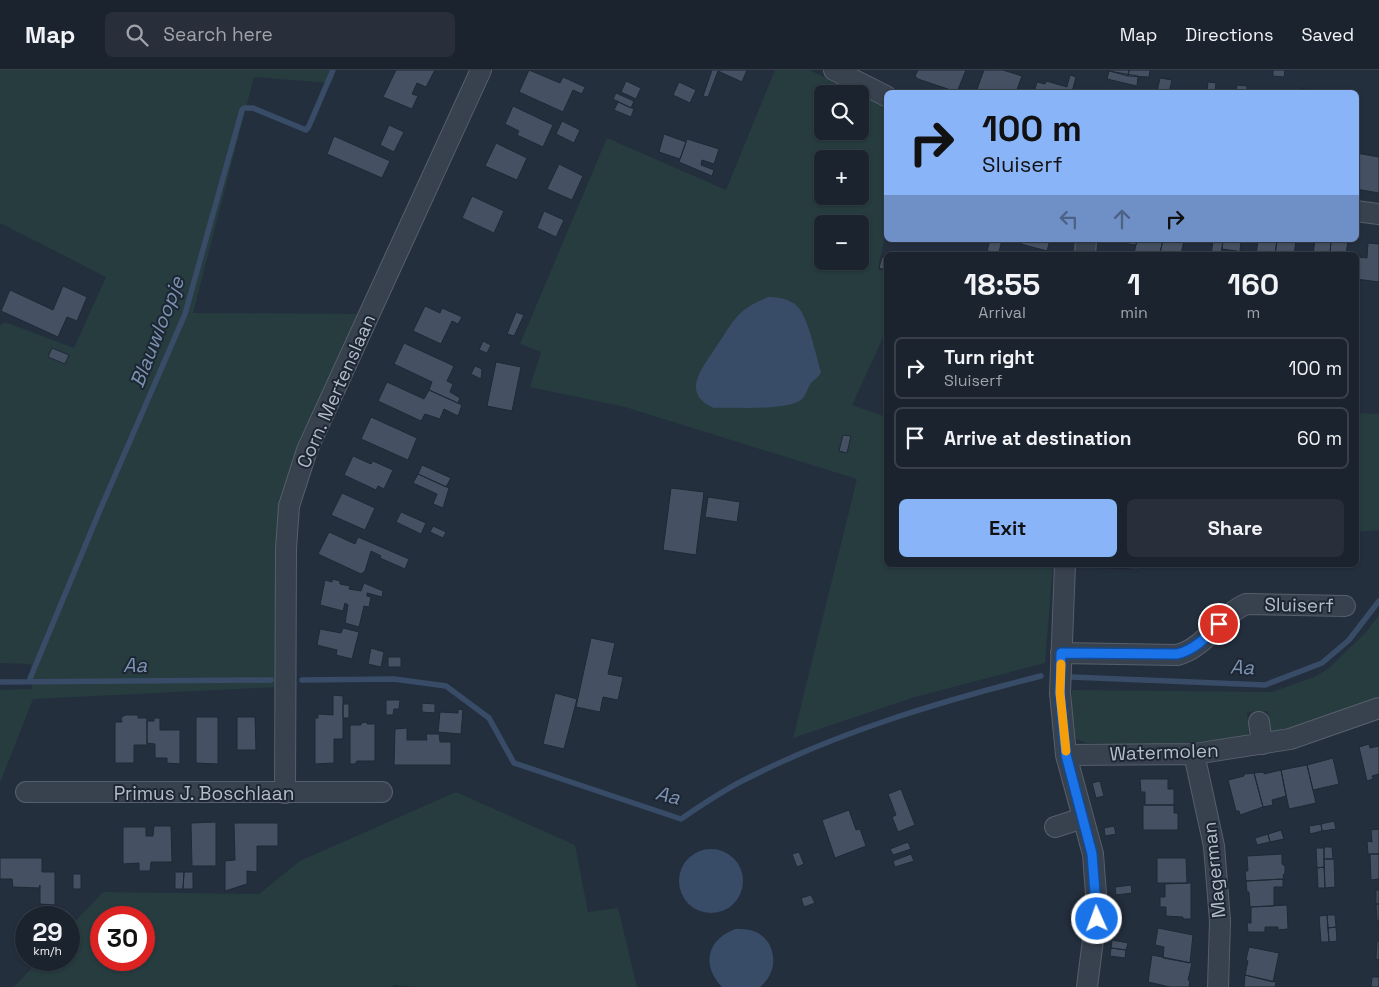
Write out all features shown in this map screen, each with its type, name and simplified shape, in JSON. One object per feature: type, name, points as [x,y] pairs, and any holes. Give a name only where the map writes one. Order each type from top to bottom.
[{"type":"street","name":"Corn. Mertenslaan","points":[[285,793],[286,549],[290,506],[307,450],[481,70]]},
{"type":"street","points":[[834,70],[884,95]]},
{"type":"street","points":[[1359,211],[1379,214]]},
{"type":"street","points":[[1065,567],[1060,693],[1066,755],[1092,854],[1097,908],[1087,987]]},
{"type":"street","name":"Sluiserf","points":[[1061,658],[1177,654],[1186,652],[1195,647],[1231,612],[1246,604],[1346,606]]},
{"type":"street","name":"Watermolen","points":[[1066,755],[1194,754],[1290,740],[1379,708]]},
{"type":"street","points":[[1258,722],[1262,744]]},
{"type":"street","name":"Magerman","points":[[1194,754],[1214,846],[1220,921],[1218,987]]},
{"type":"street","name":"Primus J. Boschlaan","points":[[26,792],[382,792]]},
{"type":"street","points":[[1055,827],[1083,818]]},
{"type":"green space","points":[[0,70],[336,70],[331,83],[254,77],[193,313],[358,314],[299,445],[277,687],[33,699],[0,783],[0,690],[32,689],[31,664],[0,663],[0,325],[5,322],[74,348],[106,277],[0,223]]},
{"type":"green space","points":[[775,70],[809,70],[841,85],[814,85],[814,140],[869,140],[869,98],[884,105],[884,240],[878,269],[884,271],[884,335],[852,405],[884,416],[884,567],[1053,567],[1045,663],[915,697],[793,738],[857,479],[625,407],[530,387],[541,352],[520,344],[607,138],[726,190]]},
{"type":"green space","points":[[1359,413],[1379,414],[1379,530],[1359,532]]},
{"type":"green space","points":[[1379,615],[1379,700],[1273,735],[1270,730],[1268,711],[1247,712],[1249,731],[1246,738],[1161,745],[1087,743],[1076,739],[1071,730],[1072,690],[1272,692],[1314,677],[1328,669],[1366,632]]},
{"type":"green space","points":[[456,792],[575,845],[588,912],[618,908],[637,987],[416,987],[393,985],[393,987],[14,987],[29,971],[80,971],[80,916],[103,892],[259,894],[300,861]]},
{"type":"water","points":[[768,297],[787,300],[801,311],[811,337],[820,374],[811,383],[801,400],[784,406],[714,408],[703,402],[698,395],[696,387],[702,370],[736,317],[750,306]]},
{"type":"water","points":[[705,849],[717,849],[734,858],[741,869],[743,881],[741,893],[734,904],[717,913],[705,913],[693,908],[684,899],[679,887],[679,875],[684,863],[693,854]]},
{"type":"water","points":[[735,929],[744,929],[758,933],[765,938],[769,945],[772,952],[773,967],[766,981],[760,987],[722,987],[715,979],[711,970],[710,954],[713,946],[718,940]]},
{"type":"building","points":[[396,70],[435,70],[426,87],[417,83],[412,94],[418,96],[412,109],[383,97]]},
{"type":"building","points":[[529,70],[560,83],[563,77],[585,87],[582,94],[573,90],[563,112],[519,92]]},
{"type":"building","points":[[712,70],[747,70],[742,82],[718,71],[708,97],[703,96]]},
{"type":"building","points":[[918,70],[966,70],[958,90],[951,90],[918,79],[915,76]]},
{"type":"building","points":[[984,70],[1003,70],[1022,76],[1017,90],[977,90]]},
{"type":"building","points":[[1106,70],[1129,70],[1128,76]]},
{"type":"building","points":[[1129,70],[1150,70],[1149,77],[1128,76]]},
{"type":"building","points":[[1273,70],[1285,70],[1284,77],[1273,76]]},
{"type":"building","points":[[1109,71],[1138,76],[1137,86],[1107,79]]},
{"type":"building","points":[[1070,75],[1076,77],[1073,90],[1035,90],[1037,82],[1045,84],[1046,81],[1067,87]]},
{"type":"building","points":[[1160,78],[1172,80],[1170,90],[1157,90]]},
{"type":"building","points":[[626,81],[641,88],[636,99],[621,92]]},
{"type":"building","points":[[679,82],[696,90],[690,103],[673,95]]},
{"type":"building","points":[[1208,82],[1216,83],[1215,90],[1207,90]]},
{"type":"building","points":[[1237,85],[1247,86],[1247,90],[1236,90]]},
{"type":"building","points":[[1296,88],[1307,89],[1307,90],[1296,90]]},
{"type":"building","points":[[616,93],[634,101],[631,108],[613,99]]},
{"type":"building","points":[[618,102],[634,109],[631,117],[614,110]]},
{"type":"building","points":[[513,106],[553,125],[543,147],[517,135],[519,131],[505,124]]},
{"type":"building","points":[[562,121],[580,130],[574,143],[556,134]]},
{"type":"building","points":[[389,125],[404,132],[394,152],[380,145]]},
{"type":"building","points":[[664,134],[686,142],[680,159],[659,152]]},
{"type":"building","points":[[334,136],[390,161],[382,178],[327,154]]},
{"type":"building","points":[[687,139],[719,149],[714,164],[702,160],[701,165],[714,170],[712,176],[679,162]]},
{"type":"building","points":[[496,143],[527,158],[517,180],[485,166]]},
{"type":"building","points":[[1359,154],[1379,157],[1379,193],[1359,190]]},
{"type":"building","points":[[559,164],[583,176],[572,200],[547,189]]},
{"type":"building","points":[[472,196],[504,211],[494,233],[462,218]]},
{"type":"building","points":[[544,211],[564,220],[556,237],[537,228]]},
{"type":"building","points":[[989,242],[1002,242],[999,252],[987,251]]},
{"type":"building","points":[[1022,242],[1049,242],[1047,251],[1021,244]]},
{"type":"building","points":[[1116,242],[1137,242],[1136,245]]},
{"type":"building","points":[[1137,242],[1163,242],[1160,252],[1134,252]]},
{"type":"building","points":[[1163,242],[1184,242],[1182,252],[1160,252]]},
{"type":"building","points":[[1213,242],[1223,242],[1221,252],[1211,252]]},
{"type":"building","points":[[1223,242],[1241,242],[1240,251],[1249,252],[1237,252],[1222,249]]},
{"type":"building","points":[[1258,242],[1277,242],[1275,252],[1256,252]]},
{"type":"building","points":[[1277,242],[1296,242],[1294,252],[1275,252]]},
{"type":"building","points":[[1315,242],[1331,242],[1330,252],[1313,252]]},
{"type":"building","points":[[1331,242],[1348,242],[1346,252],[1330,252]]},
{"type":"building","points":[[1368,243],[1379,244],[1379,282],[1359,279],[1359,257],[1367,258]]},
{"type":"building","points":[[882,257],[884,258],[884,269],[879,268]]},
{"type":"building","points":[[63,286],[87,297],[77,321],[67,317],[58,337],[1,311],[10,290],[53,310]]},
{"type":"building","points":[[425,306],[440,313],[442,308],[462,317],[458,324],[452,321],[441,344],[413,331]]},
{"type":"building","points":[[516,312],[524,315],[514,336],[507,334]]},
{"type":"building","points":[[483,341],[491,345],[487,353],[479,350]]},
{"type":"building","points":[[404,343],[454,366],[447,381],[453,384],[450,392],[460,398],[458,403],[429,390],[432,382],[394,364]]},
{"type":"building","points":[[52,348],[69,355],[65,364],[48,357]]},
{"type":"building","points":[[496,362],[521,367],[512,411],[487,406]]},
{"type":"building","points":[[475,366],[482,369],[481,379],[471,374]]},
{"type":"building","points":[[387,382],[424,399],[429,390],[462,405],[458,416],[444,409],[440,419],[425,414],[421,421],[378,401]]},
{"type":"building","points":[[371,417],[417,438],[408,460],[361,439]]},
{"type":"building","points":[[843,435],[851,436],[847,453],[839,451]]},
{"type":"building","points":[[353,456],[371,464],[373,461],[393,470],[384,489],[378,486],[376,490],[344,475]]},
{"type":"building","points":[[422,465],[451,478],[446,487],[418,474]]},
{"type":"building","points":[[418,474],[449,488],[443,508],[433,504],[437,494],[413,483]]},
{"type":"building","points":[[671,488],[704,492],[696,555],[663,550]]},
{"type":"building","points":[[342,493],[375,508],[365,530],[331,515]]},
{"type":"building","points":[[708,497],[740,502],[737,522],[705,517]]},
{"type":"building","points":[[401,512],[426,523],[421,534],[396,522]]},
{"type":"building","points":[[433,526],[446,532],[443,538],[430,532]]},
{"type":"building","points":[[329,532],[355,544],[358,537],[409,559],[405,569],[380,558],[381,556],[371,551],[365,571],[361,574],[318,554]]},
{"type":"building","points":[[1139,567],[1139,569],[1102,568]]},
{"type":"building","points":[[332,579],[340,581],[340,584],[350,586],[349,589],[361,591],[364,583],[383,591],[382,597],[367,593],[367,596],[371,597],[369,607],[364,606],[359,627],[345,623],[348,605],[345,603],[343,611],[320,605],[325,580],[332,582]]},
{"type":"building","points":[[343,628],[359,632],[352,659],[336,655],[337,650],[317,645],[320,629],[341,633]]},
{"type":"building","points":[[591,638],[615,643],[608,674],[623,677],[618,700],[603,697],[600,712],[576,707]]},
{"type":"building","points":[[371,648],[384,652],[381,667],[368,664]]},
{"type":"building","points":[[388,657],[401,657],[401,667],[388,667]]},
{"type":"building","points":[[555,693],[577,699],[564,749],[543,744]]},
{"type":"building","points":[[333,695],[343,696],[343,739],[334,739],[334,763],[315,764],[315,718],[318,718],[318,714],[333,715]]},
{"type":"building","points":[[386,700],[400,700],[399,709],[394,709],[393,715],[386,715]]},
{"type":"building","points":[[422,703],[435,704],[435,713],[422,712]]},
{"type":"building","points":[[343,704],[349,704],[349,718],[343,718]]},
{"type":"building","points":[[458,709],[463,710],[461,734],[438,732],[440,712],[458,713]]},
{"type":"building","points":[[125,715],[138,715],[138,718],[147,718],[147,745],[134,745],[134,763],[115,763],[115,722],[122,722],[121,718]]},
{"type":"building","points":[[196,717],[218,717],[218,764],[196,763]]},
{"type":"building","points":[[237,717],[255,717],[256,750],[237,750]]},
{"type":"building","points":[[154,718],[160,718],[160,730],[180,730],[180,764],[167,763],[167,758],[155,758],[155,744],[147,743],[147,721],[154,721]]},
{"type":"building","points":[[367,722],[367,724],[375,724],[375,761],[357,761],[355,764],[350,764],[350,725],[361,725],[361,723]]},
{"type":"building","points":[[407,728],[407,740],[427,740],[426,734],[439,734],[440,742],[451,742],[451,765],[394,765],[395,729]]},
{"type":"building","points":[[1369,744],[1370,748],[1379,746],[1379,774],[1372,776],[1373,779],[1367,781],[1359,747]]},
{"type":"building","points":[[1333,758],[1339,784],[1313,790],[1307,765]]},
{"type":"building","points":[[1307,765],[1316,803],[1289,809],[1281,770]]},
{"type":"building","points":[[1281,770],[1286,796],[1272,800],[1273,805],[1263,807],[1254,773],[1264,772],[1264,774]]},
{"type":"building","points":[[1254,773],[1263,807],[1240,815],[1239,811],[1236,811],[1228,780],[1244,776],[1244,774]]},
{"type":"building","points":[[1140,779],[1168,779],[1168,789],[1174,789],[1174,805],[1145,805],[1145,792],[1141,792]]},
{"type":"building","points":[[1100,781],[1104,796],[1096,798],[1092,783]]},
{"type":"building","points":[[901,789],[915,825],[898,832],[892,817],[896,815],[888,794]]},
{"type":"building","points":[[1143,805],[1174,805],[1174,813],[1178,813],[1178,830],[1143,830]]},
{"type":"building","points":[[849,810],[856,830],[860,829],[866,846],[835,858],[822,820]]},
{"type":"building","points":[[1334,821],[1336,829],[1322,831],[1321,824]]},
{"type":"building","points":[[216,822],[216,866],[192,866],[191,823]]},
{"type":"building","points":[[234,823],[278,823],[278,846],[257,846],[257,872],[247,871],[247,884],[225,891],[225,861],[235,860]]},
{"type":"building","points":[[1321,824],[1322,831],[1310,834],[1309,826]]},
{"type":"building","points":[[154,826],[171,826],[172,862],[151,862],[150,871],[139,871],[139,863],[123,864],[123,827],[146,827],[146,836],[153,836]]},
{"type":"building","points":[[1114,826],[1116,834],[1105,836],[1104,828]]},
{"type":"building","points":[[1379,829],[1379,854],[1368,854],[1367,841],[1372,842],[1371,830]]},
{"type":"building","points":[[1281,830],[1284,839],[1270,842],[1268,834]]},
{"type":"building","points":[[1268,834],[1270,842],[1257,845],[1255,838]]},
{"type":"building","points":[[908,842],[911,849],[893,855],[890,849]]},
{"type":"building","points":[[1324,847],[1332,847],[1333,859],[1324,859]]},
{"type":"building","points":[[1316,848],[1324,848],[1324,867],[1317,868]]},
{"type":"building","points":[[799,852],[804,864],[797,867],[792,854]]},
{"type":"building","points":[[911,854],[914,861],[895,867],[893,861]]},
{"type":"building","points":[[1282,854],[1282,864],[1285,866],[1284,879],[1246,881],[1245,871],[1248,871],[1247,856]]},
{"type":"building","points":[[1370,854],[1379,854],[1379,879],[1371,880]]},
{"type":"building","points":[[0,858],[42,858],[42,872],[55,872],[55,905],[40,904],[40,885],[39,888],[13,887],[12,879],[0,879]]},
{"type":"building","points":[[1157,858],[1186,858],[1187,883],[1157,883]]},
{"type":"building","points":[[1324,859],[1334,859],[1335,887],[1325,888]]},
{"type":"building","points":[[1324,867],[1325,888],[1318,888],[1317,868]]},
{"type":"building","points":[[175,872],[184,872],[183,889],[175,889]]},
{"type":"building","points":[[184,872],[193,872],[193,889],[183,889]]},
{"type":"building","points":[[73,874],[81,874],[81,889],[73,889]]},
{"type":"building","points":[[1283,879],[1283,887],[1274,887],[1274,906],[1250,907],[1246,881]]},
{"type":"building","points":[[1191,883],[1191,919],[1166,916],[1166,907],[1160,907],[1160,897],[1165,897],[1165,884]]},
{"type":"building","points":[[1131,885],[1132,893],[1116,895],[1115,887]]},
{"type":"building","points":[[1376,890],[1379,890],[1379,904],[1376,904]]},
{"type":"building","points":[[811,895],[815,903],[804,907],[801,898]]},
{"type":"building","points":[[1376,904],[1379,904],[1379,921],[1377,920]]},
{"type":"building","points":[[1287,905],[1288,929],[1278,930],[1278,927],[1265,927],[1265,932],[1248,932],[1247,923],[1251,923],[1251,907]]},
{"type":"building","points":[[1327,915],[1335,915],[1336,927],[1328,928]]},
{"type":"building","points":[[1327,915],[1329,942],[1321,942],[1319,916]]},
{"type":"building","points":[[1336,927],[1337,941],[1329,942],[1328,928]]},
{"type":"building","points":[[1158,928],[1193,935],[1190,963],[1163,958],[1164,947],[1155,945]]},
{"type":"building","points":[[1112,940],[1128,943],[1126,950],[1111,948]]},
{"type":"building","points":[[1377,941],[1379,941],[1379,960],[1376,959]]},
{"type":"building","points":[[1249,947],[1279,953],[1273,982],[1245,975]]},
{"type":"building","points":[[1111,948],[1126,950],[1125,958],[1110,956]]},
{"type":"building","points":[[1152,955],[1192,963],[1188,980],[1190,981],[1189,987],[1170,987],[1148,982]]},
{"type":"building","points":[[1245,975],[1276,982],[1275,987],[1244,987]]},
{"type":"building","points":[[1372,977],[1379,977],[1379,987],[1371,987]]},
{"type":"waterway","name":"Blauwloopje","points":[[29,681],[100,510],[185,314],[242,110],[244,108],[253,108],[306,130],[333,70]]},
{"type":"waterway","name":"Aa","points":[[1071,677],[1265,685],[1322,663],[1349,640],[1379,601]]},
{"type":"waterway","name":"Aa","points":[[302,680],[394,679],[446,686],[489,718],[514,763],[681,819],[737,783],[781,762],[853,732],[928,707],[1041,676]]},
{"type":"waterway","name":"Aa","points":[[0,682],[271,680]]},
{"type":"slow traffic","points":[[1061,664],[1060,693],[1066,751]]},
{"type":"route","points":[[1097,919],[1092,854],[1066,755],[1060,693],[1061,653],[1177,654],[1195,647],[1219,624]]}]
